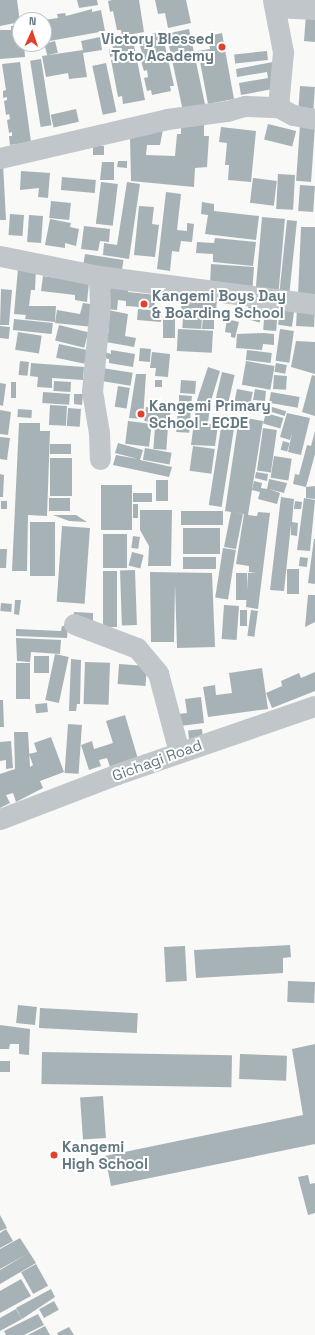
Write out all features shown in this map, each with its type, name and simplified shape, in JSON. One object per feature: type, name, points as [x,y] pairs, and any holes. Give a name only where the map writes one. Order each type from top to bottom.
[{"type":"street","points":[[278,107],[283,52],[274,4],[315,9]]},
{"type":"street","points":[[0,158],[167,119],[227,112],[246,106],[278,107],[293,115],[315,119]]},
{"type":"street","points":[[0,256],[99,276],[315,304]]},
{"type":"street","points":[[99,276],[100,313],[92,390],[100,433],[100,458]]},
{"type":"street","points":[[74,624],[137,648],[158,673],[180,752]]},
{"type":"street","name":"Gichagi Road","points":[[0,819],[180,752],[315,706]]},
{"type":"building","points":[[0,0],[17,0],[19,12],[12,12],[12,24],[0,26]]},
{"type":"building","points":[[77,0],[97,0],[98,5],[79,8]]},
{"type":"building","points":[[139,0],[144,32],[122,36],[121,30],[117,30],[113,11],[110,12],[108,1]]},
{"type":"building","points":[[155,0],[186,0],[191,23],[168,28],[165,13],[158,14]]},
{"type":"building","points":[[92,9],[92,12],[101,10],[105,31],[52,41],[52,19],[58,18],[57,14],[65,13],[66,16]]},
{"type":"building","points":[[306,14],[315,14],[315,42],[304,41]]},
{"type":"building","points":[[11,26],[12,52],[25,52],[25,57],[0,59],[0,30],[11,30]]},
{"type":"building","points":[[189,29],[206,107],[183,112],[167,34]]},
{"type":"building","points":[[162,32],[174,86],[170,86],[171,91],[152,95],[151,90],[147,91],[144,78],[148,77],[147,70],[144,71],[141,61],[145,60],[138,41],[143,40],[141,36]]},
{"type":"building","points":[[222,33],[234,99],[208,104],[198,51],[210,49],[208,36]]},
{"type":"building","points":[[100,37],[102,50],[83,53],[87,77],[69,79],[68,73],[46,77],[42,56],[83,50],[81,41]]},
{"type":"building","points":[[133,40],[145,100],[123,104],[122,96],[118,97],[111,60],[116,60],[115,56],[110,57],[109,49],[113,48],[112,44]]},
{"type":"building","points":[[55,41],[58,53],[47,55],[46,52],[52,52],[52,42]]},
{"type":"building","points":[[267,51],[268,60],[235,63],[234,54]]},
{"type":"building","points":[[41,59],[51,125],[41,127],[30,61]]},
{"type":"building","points":[[20,62],[31,142],[10,145],[9,136],[12,136],[12,132],[9,133],[7,120],[10,119],[9,114],[6,115],[4,101],[7,100],[7,97],[3,98],[3,91],[6,90],[2,64]]},
{"type":"building","points":[[273,62],[278,88],[241,95],[239,83],[268,78],[267,72],[237,77],[236,69]]},
{"type":"building","points":[[106,63],[116,112],[103,115],[92,66]]},
{"type":"building","points":[[300,86],[315,87],[313,115],[298,114]]},
{"type":"building","points":[[76,109],[79,122],[54,128],[51,115]]},
{"type":"building","points":[[204,119],[204,136],[209,136],[207,167],[195,168],[194,187],[131,181],[130,137],[163,129],[160,145],[147,145],[146,155],[175,156],[177,134],[181,134],[181,125]]},
{"type":"building","points":[[268,124],[296,131],[292,147],[264,140]]},
{"type":"building","points":[[300,125],[315,126],[311,182],[296,181]]},
{"type":"building","points":[[221,127],[256,131],[251,182],[228,180],[229,165],[225,165],[227,143],[219,142]]},
{"type":"building","points":[[93,146],[104,146],[104,155],[93,155]]},
{"type":"building","points":[[118,161],[127,161],[127,168],[117,167]]},
{"type":"building","points":[[102,162],[114,162],[114,180],[100,180]]},
{"type":"building","points":[[0,164],[3,164],[6,220],[0,220]]},
{"type":"building","points":[[21,171],[50,173],[48,198],[38,197],[39,188],[20,190]]},
{"type":"building","points":[[278,174],[295,175],[293,210],[276,209]]},
{"type":"building","points":[[62,177],[96,180],[95,193],[61,190]]},
{"type":"building","points":[[253,178],[277,181],[274,206],[250,203]]},
{"type":"building","points":[[101,182],[118,184],[113,226],[96,224]]},
{"type":"building","points":[[127,182],[140,184],[129,259],[103,255],[104,243],[117,245]]},
{"type":"building","points":[[300,185],[315,186],[313,212],[298,211]]},
{"type":"building","points":[[166,192],[181,194],[177,230],[187,231],[187,223],[194,224],[192,242],[181,241],[179,252],[172,251],[170,271],[157,269]]},
{"type":"building","points":[[51,201],[71,203],[69,220],[49,218]]},
{"type":"building","points":[[202,202],[214,204],[214,211],[259,216],[256,240],[205,234],[208,215],[201,214]]},
{"type":"building","points":[[139,206],[154,207],[152,224],[159,225],[155,257],[134,255]]},
{"type":"building","points":[[10,214],[24,215],[23,236],[9,235]]},
{"type":"building","points":[[29,215],[43,216],[41,243],[27,242]]},
{"type":"building","points":[[262,217],[285,219],[278,294],[255,292]]},
{"type":"building","points":[[50,219],[71,223],[70,227],[79,229],[76,246],[65,243],[65,248],[45,245]]},
{"type":"building","points":[[287,220],[297,221],[289,296],[279,295]]},
{"type":"building","points":[[84,226],[110,229],[109,242],[100,241],[98,251],[81,249]]},
{"type":"building","points":[[301,227],[315,227],[315,297],[298,296]]},
{"type":"building","points":[[215,238],[256,242],[253,266],[213,262],[213,254],[196,253],[197,242],[214,243]]},
{"type":"building","points":[[85,254],[124,260],[121,273],[83,267]]},
{"type":"building","points":[[211,264],[254,267],[252,294],[210,285]]},
{"type":"building","points":[[18,268],[36,269],[35,290],[31,290],[29,306],[56,306],[55,322],[25,319],[26,315],[14,314]]},
{"type":"building","points":[[43,276],[89,283],[87,302],[75,300],[75,295],[41,291]]},
{"type":"building","points":[[106,286],[129,288],[128,292],[156,295],[154,308],[126,306],[126,301],[118,300],[117,310],[104,309]]},
{"type":"building","points":[[1,289],[12,290],[9,325],[0,325]]},
{"type":"building","points":[[182,298],[217,301],[216,315],[181,312]]},
{"type":"building","points":[[83,303],[97,305],[93,327],[55,323],[57,310],[80,314]]},
{"type":"building","points":[[281,304],[295,306],[292,327],[278,325]]},
{"type":"building","points":[[249,305],[263,309],[260,323],[245,318]]},
{"type":"building","points":[[266,308],[275,309],[274,317],[265,316]]},
{"type":"building","points":[[297,308],[315,309],[314,327],[296,326]]},
{"type":"building","points":[[138,309],[162,311],[161,322],[137,320]]},
{"type":"building","points":[[108,310],[128,314],[125,336],[136,338],[134,347],[106,342],[109,329],[104,329]]},
{"type":"building","points":[[183,315],[202,316],[201,329],[182,328]]},
{"type":"building","points":[[203,316],[214,317],[214,329],[202,329]]},
{"type":"building","points":[[14,319],[53,323],[52,334],[13,330]]},
{"type":"building","points":[[163,319],[175,319],[175,338],[163,338]]},
{"type":"building","points":[[227,319],[239,322],[235,338],[231,337],[231,333],[225,332]]},
{"type":"building","points":[[264,319],[277,320],[276,331],[263,330]]},
{"type":"building","points":[[59,325],[88,332],[84,348],[55,341]]},
{"type":"building","points":[[0,326],[10,327],[9,339],[0,338]]},
{"type":"building","points":[[178,329],[213,331],[212,353],[177,351]]},
{"type":"building","points":[[280,329],[294,331],[289,363],[276,361]]},
{"type":"building","points":[[18,332],[42,336],[39,354],[15,350]]},
{"type":"building","points":[[237,334],[274,334],[274,345],[263,344],[262,350],[236,348]]},
{"type":"building","points":[[296,341],[315,342],[315,374],[291,367]]},
{"type":"building","points":[[59,344],[87,350],[84,364],[56,358]]},
{"type":"building","points":[[140,348],[151,349],[150,362],[139,361]]},
{"type":"building","points":[[111,350],[135,354],[133,367],[109,363],[109,359],[104,358],[105,352],[111,354]]},
{"type":"building","points":[[247,350],[272,353],[271,363],[246,360]]},
{"type":"building","points":[[152,352],[170,354],[168,377],[155,376],[156,368],[150,368]]},
{"type":"building","points":[[20,361],[29,362],[27,376],[19,375]]},
{"type":"building","points":[[246,361],[275,366],[270,390],[242,385]]},
{"type":"building","points":[[31,363],[84,367],[83,380],[52,378],[52,388],[37,387],[38,377],[30,376]]},
{"type":"building","points":[[276,363],[287,365],[285,374],[274,372]]},
{"type":"building","points":[[208,367],[220,371],[210,404],[208,424],[218,425],[215,446],[191,445],[197,400]]},
{"type":"building","points":[[102,368],[133,373],[131,386],[100,381]]},
{"type":"building","points":[[222,372],[235,375],[227,410],[214,407]]},
{"type":"building","points":[[136,374],[146,374],[143,419],[129,418]]},
{"type":"building","points":[[274,375],[287,376],[286,390],[273,389]]},
{"type":"building","points":[[312,375],[315,376],[315,416],[302,412]]},
{"type":"building","points":[[155,380],[162,380],[162,387],[155,387]]},
{"type":"building","points":[[181,380],[196,381],[195,394],[180,393]]},
{"type":"building","points":[[54,381],[71,382],[70,392],[53,391]]},
{"type":"building","points":[[11,382],[16,382],[16,398],[11,398]]},
{"type":"building","points":[[0,383],[6,384],[3,406],[0,405]]},
{"type":"building","points":[[118,386],[130,388],[127,409],[115,407]]},
{"type":"building","points":[[237,389],[253,392],[250,404],[235,401]]},
{"type":"building","points":[[255,389],[266,391],[265,401],[253,400]]},
{"type":"building","points":[[43,392],[70,394],[69,405],[42,403]]},
{"type":"building","points":[[271,392],[300,397],[298,408],[269,403]]},
{"type":"building","points":[[74,394],[83,394],[82,405],[74,404]]},
{"type":"building","points":[[179,395],[192,396],[191,405],[179,405]]},
{"type":"building","points":[[243,403],[261,405],[259,413],[242,410]]},
{"type":"building","points":[[50,405],[67,406],[66,426],[49,425]]},
{"type":"building","points":[[266,405],[286,411],[285,416],[265,410]]},
{"type":"building","points":[[146,407],[171,410],[169,424],[144,421]]},
{"type":"building","points":[[178,407],[191,408],[189,433],[176,432]]},
{"type":"building","points":[[68,408],[81,409],[80,427],[67,426]]},
{"type":"building","points":[[18,409],[32,410],[31,418],[17,417]]},
{"type":"building","points":[[0,410],[11,412],[8,435],[0,434]]},
{"type":"building","points":[[266,413],[283,418],[280,429],[263,424]]},
{"type":"building","points":[[287,413],[310,418],[301,455],[288,452],[292,433],[290,440],[280,437]]},
{"type":"building","points":[[223,415],[236,417],[222,507],[209,505]]},
{"type":"building","points":[[239,417],[263,421],[248,515],[257,516],[258,512],[270,513],[258,609],[246,607],[248,573],[257,573],[249,572],[249,566],[236,564],[244,514],[234,512],[243,514],[236,549],[224,547],[231,512],[225,511]]},
{"type":"building","points":[[128,421],[152,424],[149,447],[125,444]]},
{"type":"building","points":[[19,423],[40,423],[40,431],[50,431],[47,516],[28,515],[27,571],[12,571]]},
{"type":"building","points":[[155,426],[168,427],[166,450],[153,449]]},
{"type":"building","points":[[263,428],[277,430],[271,473],[257,471]]},
{"type":"building","points":[[315,431],[315,454],[306,487],[293,484],[295,474],[299,475],[307,445],[311,446]]},
{"type":"building","points":[[0,437],[10,438],[7,460],[0,459]]},
{"type":"building","points":[[283,441],[290,443],[287,452],[281,450]]},
{"type":"building","points":[[118,443],[143,450],[140,460],[172,467],[169,477],[113,465],[116,455],[138,459],[115,453]]},
{"type":"building","points":[[50,444],[71,444],[71,454],[50,454]]},
{"type":"building","points":[[193,446],[215,449],[211,474],[190,471]]},
{"type":"building","points":[[145,448],[172,453],[170,465],[143,460]]},
{"type":"building","points":[[274,456],[292,459],[288,481],[271,478]]},
{"type":"building","points":[[50,458],[72,458],[72,496],[50,496]]},
{"type":"building","points":[[256,472],[268,474],[267,481],[255,478]]},
{"type":"building","points":[[0,474],[4,475],[3,497],[0,497]]},
{"type":"building","points":[[269,479],[287,483],[284,493],[269,489],[280,493],[277,504],[258,499],[260,492],[252,490],[254,481],[262,483],[261,488],[267,489]]},
{"type":"building","points":[[156,480],[168,480],[168,501],[156,501]]},
{"type":"building","points":[[101,485],[132,485],[132,530],[101,530]]},
{"type":"building","points":[[315,486],[315,499],[306,498],[306,487]]},
{"type":"building","points":[[133,493],[152,493],[152,502],[133,502]]},
{"type":"building","points":[[281,497],[294,499],[292,522],[298,523],[297,536],[291,535],[291,525],[284,591],[270,590]]},
{"type":"building","points":[[49,498],[70,498],[70,511],[49,511]]},
{"type":"building","points":[[304,498],[315,500],[310,551],[297,550]]},
{"type":"building","points":[[1,501],[7,501],[7,509],[1,509]]},
{"type":"building","points":[[295,501],[302,502],[301,509],[294,509]]},
{"type":"building","points":[[133,504],[138,504],[138,518],[133,518]]},
{"type":"building","points":[[140,510],[172,510],[171,566],[148,566],[149,546],[140,530]]},
{"type":"building","points":[[181,511],[223,511],[223,525],[181,525]]},
{"type":"building","points":[[53,515],[76,515],[87,522],[69,521]]},
{"type":"building","points":[[30,522],[55,522],[55,576],[30,576]]},
{"type":"building","points":[[62,526],[90,528],[85,604],[57,602]]},
{"type":"building","points":[[183,528],[220,528],[220,554],[183,554]]},
{"type":"building","points":[[103,534],[127,534],[127,568],[103,568]]},
{"type":"building","points":[[133,536],[140,537],[138,549],[131,548]]},
{"type":"building","points":[[315,539],[315,584],[308,583]]},
{"type":"building","points":[[223,548],[236,550],[228,599],[215,597]]},
{"type":"building","points":[[0,549],[7,549],[6,568],[0,568]]},
{"type":"building","points":[[132,552],[144,555],[140,568],[129,566]]},
{"type":"building","points":[[183,557],[216,557],[216,569],[183,569]]},
{"type":"building","points":[[300,557],[308,558],[307,567],[299,566]]},
{"type":"building","points":[[287,569],[299,569],[299,594],[287,594]]},
{"type":"building","points":[[135,570],[137,625],[122,625],[120,571]]},
{"type":"building","points":[[103,571],[117,571],[117,627],[103,627]]},
{"type":"building","points":[[150,572],[212,573],[215,647],[177,648],[175,584],[174,642],[151,642]]},
{"type":"building","points":[[236,573],[247,573],[247,600],[236,600]]},
{"type":"building","points":[[308,595],[315,595],[315,622],[305,627]]},
{"type":"building","points":[[15,600],[21,600],[19,615],[14,614]]},
{"type":"building","points":[[1,603],[12,604],[11,612],[0,611]]},
{"type":"building","points":[[224,605],[239,606],[237,640],[222,639]]},
{"type":"building","points":[[240,610],[247,610],[247,626],[240,626]]},
{"type":"building","points":[[251,610],[258,611],[254,637],[247,636]]},
{"type":"building","points":[[74,612],[93,613],[93,622],[73,620]]},
{"type":"building","points":[[62,626],[68,626],[67,638],[16,636],[16,629],[61,631]]},
{"type":"building","points":[[16,638],[61,640],[60,654],[31,652],[30,662],[17,661]]},
{"type":"building","points":[[55,654],[69,657],[59,703],[45,700]]},
{"type":"building","points":[[34,656],[49,656],[49,673],[34,673]]},
{"type":"building","points":[[71,659],[81,660],[80,704],[77,704],[76,711],[69,711]]},
{"type":"building","points":[[85,662],[110,663],[109,705],[84,704]]},
{"type":"building","points":[[16,663],[30,663],[30,699],[16,699]]},
{"type":"building","points":[[119,664],[147,666],[146,686],[118,684]]},
{"type":"building","points":[[262,668],[268,709],[208,717],[203,687],[215,685],[216,695],[232,693],[229,673]]},
{"type":"building","points":[[315,672],[315,691],[272,708],[266,693],[282,686],[281,681],[299,673],[301,678]]},
{"type":"building","points":[[201,697],[204,723],[180,726],[178,714],[187,713],[185,699]]},
{"type":"building","points":[[0,700],[3,700],[4,727],[0,727]]},
{"type":"building","points":[[47,703],[48,712],[36,713],[35,704]]},
{"type":"building","points":[[125,715],[138,759],[110,767],[107,758],[99,760],[101,766],[89,770],[81,745],[92,741],[94,749],[113,743],[106,721]]},
{"type":"building","points":[[68,724],[82,725],[79,774],[65,773]]},
{"type":"building","points":[[202,729],[203,738],[189,739],[188,730]]},
{"type":"building","points":[[14,732],[28,732],[29,754],[37,752],[34,743],[51,737],[64,772],[40,781],[43,788],[16,802],[13,793],[6,795],[10,803],[0,808],[0,774],[15,769]],"holes":[[[29,755],[33,765],[30,767]]]},
{"type":"building","points":[[11,741],[13,768],[6,769],[6,760],[0,761],[0,742]]},
{"type":"building","points":[[290,945],[291,957],[283,958],[283,973],[196,978],[194,950]]},
{"type":"building","points":[[185,946],[187,981],[166,982],[164,947]]},
{"type":"building","points":[[288,981],[315,982],[314,1003],[287,1002]]},
{"type":"building","points":[[18,1005],[37,1007],[35,1025],[16,1023]]},
{"type":"building","points":[[40,1008],[138,1013],[137,1033],[39,1028]]},
{"type":"building","points":[[0,1025],[30,1029],[29,1055],[19,1054],[19,1044],[10,1044],[9,1049],[0,1049]]},
{"type":"building","points":[[315,1044],[315,1144],[111,1186],[105,1156],[303,1115],[292,1049]]},
{"type":"building","points":[[42,1052],[232,1055],[231,1087],[41,1084]]},
{"type":"building","points":[[240,1054],[287,1056],[286,1081],[239,1079]]},
{"type":"building","points":[[0,1061],[10,1061],[10,1072],[0,1072]]},
{"type":"building","points":[[103,1096],[106,1138],[83,1140],[80,1098]]},
{"type":"building","points":[[308,1175],[310,1184],[315,1183],[315,1213],[308,1215],[298,1177]]},
{"type":"building","points":[[0,1215],[7,1228],[0,1231]]},
{"type":"building","points":[[6,1229],[13,1241],[0,1248],[0,1233]]},
{"type":"building","points":[[20,1238],[36,1263],[0,1284],[0,1270],[27,1254],[0,1269],[0,1249]]},
{"type":"building","points":[[36,1264],[48,1286],[33,1294],[21,1272]]},
{"type":"building","points":[[21,1279],[31,1296],[0,1313],[0,1291]]},
{"type":"building","points":[[51,1289],[55,1297],[22,1319],[16,1308]]},
{"type":"building","points":[[54,1301],[59,1310],[44,1318],[39,1309]]},
{"type":"building","points":[[16,1309],[22,1319],[0,1331],[0,1318]]},
{"type":"building","points":[[38,1314],[44,1325],[24,1335],[6,1335],[4,1331]]},
{"type":"building","points":[[45,1326],[50,1335],[28,1335]]},
{"type":"building","points":[[69,1327],[74,1335],[58,1335],[57,1333]]},
{"type":"place","name":"Victory Blessed Toto Academy","points":[[222,47]]},
{"type":"place","name":"Kangemi Boys Day & Boarding School","points":[[144,304]]},
{"type":"place","name":"Kangemi Primary School - ECDE","points":[[141,414]]},
{"type":"place","name":"Kangemi High School","points":[[54,1155]]}]
